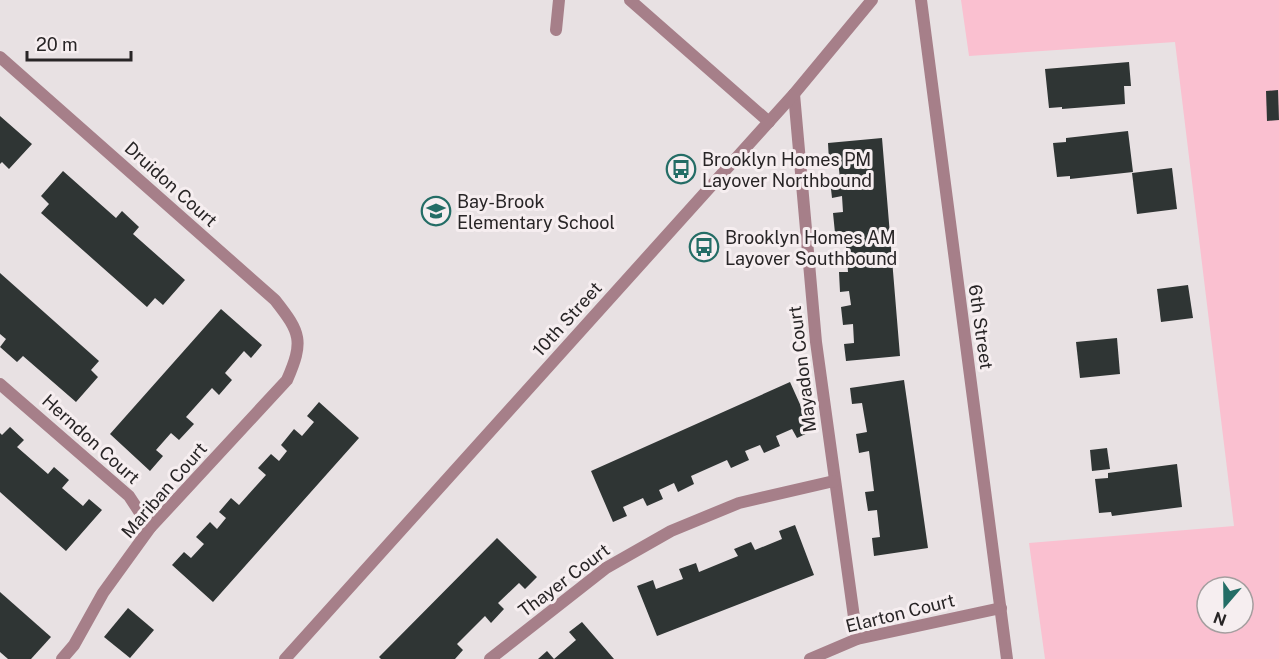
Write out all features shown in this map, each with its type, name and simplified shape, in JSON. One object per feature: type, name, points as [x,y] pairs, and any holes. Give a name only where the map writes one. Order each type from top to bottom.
[{"type":"street","points":[[556,30],[559,0]]},
{"type":"street","points":[[630,0],[769,122]]},
{"type":"street","name":"10th Street","points":[[285,659],[794,94],[872,0]]},
{"type":"street","name":"6th Street","points":[[921,0],[1007,659]]},
{"type":"street","name":"Druidon Court","points":[[0,57],[274,300],[291,321],[298,336],[297,351]]},
{"type":"street","name":"Mayadon Court","points":[[794,94],[816,342],[856,639]]},
{"type":"street","name":"Mariban Court","points":[[62,659],[74,645],[103,593],[150,528],[287,381],[297,351]]},
{"type":"street","name":"Herndon Court","points":[[0,384],[129,496],[150,528]]},
{"type":"street","name":"Thayer Court","points":[[490,659],[606,568],[671,531],[739,503],[834,481]]},
{"type":"street","name":"Elarton Court","points":[[810,659],[856,639],[1001,608]]},
{"type":"shaded area","points":[[961,0],[1279,0],[1279,659],[1045,659],[1029,543],[1234,526],[1175,42],[969,56]]},
{"type":"building","points":[[1129,62],[1131,86],[1124,86],[1125,104],[1049,108],[1045,69]]},
{"type":"building","points":[[1278,90],[1279,120],[1267,121],[1266,91]]},
{"type":"building","points":[[0,116],[32,144],[9,169],[2,162],[0,164]]},
{"type":"building","points":[[1128,131],[1133,172],[1070,179],[1070,176],[1057,177],[1053,143],[1066,142],[1066,138]]},
{"type":"building","points":[[882,138],[900,356],[846,361],[844,344],[854,343],[853,324],[843,325],[841,307],[851,305],[849,291],[840,292],[839,272],[848,272],[845,232],[835,233],[833,213],[843,212],[842,196],[832,198],[830,180],[840,179],[838,160],[829,161],[828,143]]},
{"type":"building","points":[[1172,168],[1177,209],[1137,214],[1132,173]]},
{"type":"building","points":[[63,171],[116,218],[122,211],[139,227],[133,234],[185,280],[163,305],[155,298],[147,307],[41,213],[49,204],[41,196]]},
{"type":"building","points":[[0,273],[99,361],[91,370],[98,377],[76,402],[23,356],[17,362],[0,347],[6,339],[0,334]]},
{"type":"building","points":[[1188,285],[1193,318],[1161,322],[1157,289]]},
{"type":"building","points":[[221,309],[262,345],[251,358],[244,351],[225,373],[232,380],[219,395],[212,388],[186,417],[194,424],[179,440],[171,433],[156,450],[163,456],[150,471],[110,434]]},
{"type":"building","points":[[1117,338],[1120,374],[1080,378],[1076,342]]},
{"type":"building","points":[[904,380],[928,548],[874,556],[872,538],[880,537],[877,510],[868,511],[865,492],[874,491],[869,451],[859,453],[856,434],[867,432],[862,403],[852,404],[850,388]]},
{"type":"building","points":[[790,382],[812,431],[797,438],[792,429],[776,436],[780,446],[764,453],[760,445],[745,451],[749,460],[731,468],[727,460],[691,476],[694,484],[678,492],[674,483],[659,490],[663,499],[647,506],[643,498],[623,507],[627,516],[613,522],[591,471]]},
{"type":"building","points":[[319,402],[359,438],[213,602],[172,565],[184,552],[191,558],[204,544],[196,537],[210,522],[217,529],[226,518],[219,512],[231,498],[239,505],[266,475],[258,468],[271,454],[279,461],[287,451],[281,445],[294,429],[302,436],[314,422],[307,416]]},
{"type":"building","points":[[10,427],[24,440],[17,447],[48,474],[54,467],[69,480],[62,488],[83,506],[89,499],[102,510],[66,551],[0,492],[0,433],[2,435]]},
{"type":"building","points":[[1107,448],[1110,469],[1092,471],[1090,450]]},
{"type":"building","points":[[1177,464],[1182,507],[1112,516],[1111,512],[1099,513],[1095,479],[1108,478],[1108,473]]},
{"type":"building","points":[[795,525],[814,575],[657,636],[637,586],[653,580],[656,589],[683,579],[679,569],[696,563],[699,572],[738,556],[734,549],[751,542],[755,550],[782,539],[779,531]]},
{"type":"building","points":[[497,538],[537,577],[525,589],[519,583],[498,603],[504,609],[491,623],[485,616],[457,644],[463,650],[455,659],[381,659],[379,657]]},
{"type":"building","points":[[0,592],[51,637],[31,659],[8,659],[0,652]]},
{"type":"building","points":[[128,608],[154,630],[130,658],[104,637]]},
{"type":"building","points":[[582,622],[614,659],[554,659],[576,640],[569,632]]},
{"type":"building","points":[[547,651],[554,659],[538,659]]},
{"type":"place","name":"Brooklyn Homes PM Layover Northbound","points":[[681,169]]},
{"type":"place","name":"Bay-Brook Elementary School","points":[[436,211]]},
{"type":"place","name":"Brooklyn Homes AM Layover Southbound","points":[[704,247]]}]
